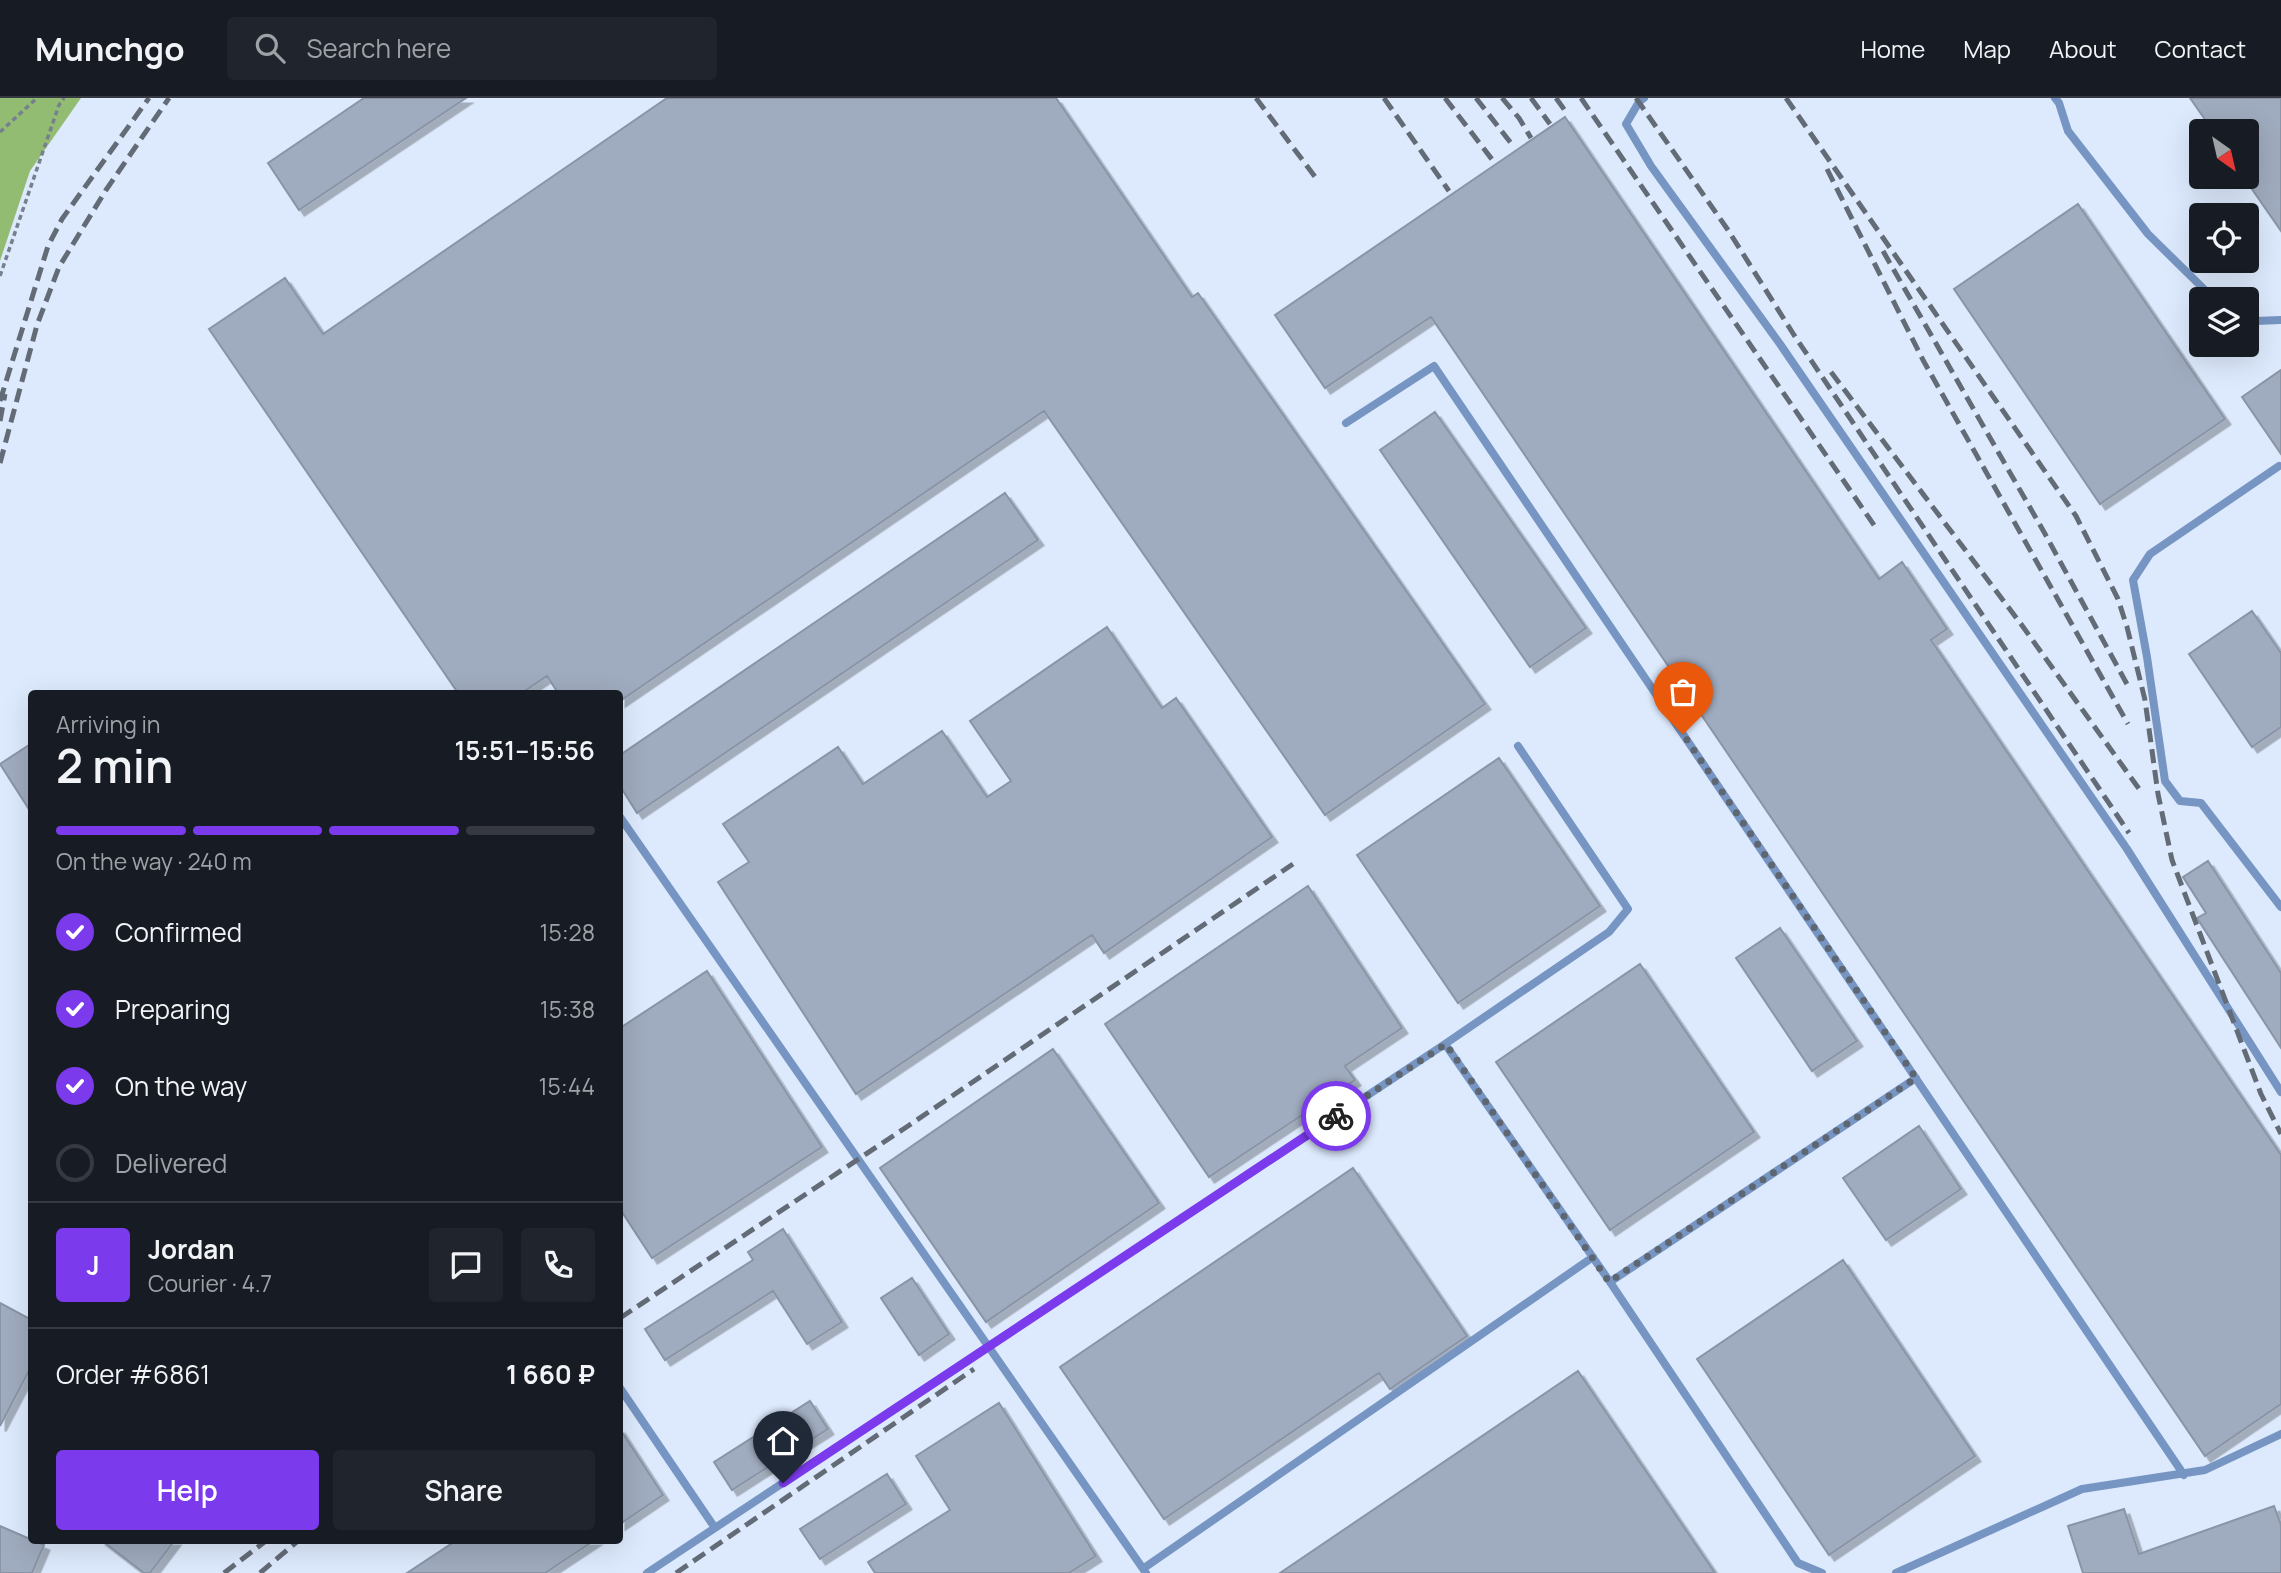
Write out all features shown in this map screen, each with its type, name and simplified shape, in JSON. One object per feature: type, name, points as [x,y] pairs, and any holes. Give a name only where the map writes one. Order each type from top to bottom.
[{"type":"lane","points":[[1644,98],[1626,124],[1650,166],[1780,344],[2127,849],[2281,1091]]},
{"type":"lane","points":[[2055,98],[2068,131],[2148,234],[2202,287]]},
{"type":"lane","points":[[2259,321],[2281,320]]},
{"type":"lane","points":[[1346,423],[1434,366],[2184,1475]]},
{"type":"lane","points":[[2279,466],[2150,554],[2133,580],[2165,781],[2180,801],[2202,803],[2281,907]]},
{"type":"lane","points":[[647,1573],[1446,1044],[1609,932],[1628,909],[1518,746]]},
{"type":"lane","points":[[623,821],[1145,1571],[1593,1257]]},
{"type":"lane","points":[[1446,1044],[1593,1257],[1798,1563],[1822,1573]]},
{"type":"lane","points":[[1609,1282],[1916,1078]]},
{"type":"lane","points":[[623,1392],[715,1528]]},
{"type":"lane","points":[[1896,1573],[2082,1489],[2205,1470],[2281,1434]]},
{"type":"path","points":[[0,132],[37,98]]},
{"type":"path","points":[[0,276],[59,105],[64,98]]},
{"type":"green space","points":[[0,98],[81,98],[30,171],[0,261]]},
{"type":"building","points":[[364,98],[466,98],[299,210],[268,163]]},
{"type":"building","points":[[667,98],[1056,98],[1192,297],[1198,293],[1485,704],[1325,815],[1044,411],[623,699],[623,690],[556,690],[547,676],[526,690],[456,690],[209,329],[285,278],[323,334]]},
{"type":"building","points":[[2190,98],[2281,98],[2281,231],[2252,189],[2259,189],[2259,119],[2205,119]]},
{"type":"building","points":[[1565,117],[1879,579],[1902,562],[1947,629],[1931,640],[2281,1155],[2281,1404],[2205,1456],[1431,317],[1325,388],[1275,315]]},
{"type":"building","points":[[2078,204],[2225,419],[2100,504],[1954,289]]},
{"type":"building","points":[[2281,370],[2281,454],[2242,397]]},
{"type":"building","points":[[1435,412],[1586,628],[1530,667],[1380,450]]},
{"type":"building","points":[[1005,493],[1038,540],[637,813],[623,791],[623,753]]},
{"type":"building","points":[[2252,611],[2281,653],[2281,727],[2252,747],[2189,654]]},
{"type":"building","points":[[1107,627],[1162,708],[1176,698],[1272,837],[1104,953],[1092,935],[856,1094],[718,882],[749,862],[723,824],[838,747],[863,784],[942,731],[987,797],[1011,781],[970,721]]},
{"type":"building","points":[[28,746],[28,808],[0,764]]},
{"type":"building","points":[[1499,758],[1600,906],[1458,1003],[1357,855]]},
{"type":"building","points":[[2208,861],[2281,973],[2281,1048],[2197,918],[2206,913],[2183,877]]},
{"type":"building","points":[[1308,886],[1402,1028],[1345,1066],[1355,1080],[1209,1177],[1105,1024]]},
{"type":"building","points":[[1780,928],[1857,1041],[1812,1071],[1736,958]]},
{"type":"building","points":[[1640,964],[1754,1132],[1610,1230],[1496,1062]]},
{"type":"building","points":[[707,971],[822,1147],[652,1258],[623,1214],[623,1026]]},
{"type":"building","points":[[1053,1049],[1159,1203],[986,1322],[880,1168]]},
{"type":"building","points":[[1919,1126],[1961,1189],[1886,1240],[1843,1178]]},
{"type":"building","points":[[1353,1168],[1467,1336],[1390,1389],[1379,1373],[1164,1519],[1060,1367]]},
{"type":"building","points":[[783,1229],[842,1322],[807,1344],[773,1291],[665,1360],[645,1329],[753,1260],[748,1252]]},
{"type":"building","points":[[1843,1260],[1975,1456],[1829,1555],[1697,1359]]},
{"type":"building","points":[[912,1278],[949,1334],[919,1355],[881,1298]]},
{"type":"building","points":[[0,1303],[28,1318],[28,1373],[0,1426]]},
{"type":"building","points":[[1578,1371],[1715,1573],[1280,1573]]},
{"type":"building","points":[[810,1401],[828,1429],[732,1490],[714,1462]]},
{"type":"building","points":[[999,1403],[1096,1556],[1069,1573],[875,1573],[868,1562],[950,1510],[916,1456]]},
{"type":"building","points":[[623,1434],[663,1495],[623,1522]]},
{"type":"building","points":[[887,1474],[906,1504],[820,1559],[800,1529]]},
{"type":"building","points":[[2274,1506],[2281,1525],[2281,1573],[2083,1573],[2068,1526],[2124,1509],[2139,1554]]},
{"type":"building","points":[[0,1526],[28,1538],[28,1544],[44,1545],[32,1573],[0,1573]]},
{"type":"building","points":[[106,1544],[172,1544],[150,1573],[144,1573]]},
{"type":"building","points":[[451,1544],[589,1544],[545,1573],[407,1573]]},
{"type":"railway","points":[[0,401],[48,246],[62,219],[149,98]]},
{"type":"railway","points":[[0,463],[37,325],[59,267],[106,190],[169,98]]},
{"type":"railway","points":[[1256,98],[1319,182]]},
{"type":"railway","points":[[1384,98],[1449,191]]},
{"type":"railway","points":[[1445,98],[1494,162]]},
{"type":"railway","points":[[1476,98],[1514,147]]},
{"type":"railway","points":[[1502,98],[1531,138]]},
{"type":"railway","points":[[1531,98],[1550,124]]},
{"type":"railway","points":[[1556,98],[1566,112]]},
{"type":"railway","points":[[1581,98],[1876,528]]},
{"type":"railway","points":[[1636,98],[1728,230],[1794,335],[2129,833]]},
{"type":"railway","points":[[1786,98],[2076,516],[2118,599],[2145,700],[2158,794],[2172,860],[2261,1094],[2281,1134]]},
{"type":"railway","points":[[1827,169],[1923,360],[2128,724]]},
{"type":"railway","points":[[1883,251],[2044,532],[2128,686]]},
{"type":"railway","points":[[1831,372],[2021,624],[2142,793]]},
{"type":"railway","points":[[0,421],[5,394]]},
{"type":"railway","points":[[623,1316],[1293,864]]},
{"type":"railway","points":[[676,1573],[974,1369]]},
{"type":"railway","points":[[224,1573],[262,1544]]},
{"type":"railway","points":[[260,1573],[294,1544]]},
{"type":"way so far","points":[[1336,1116],[1446,1044],[1609,1282],[1916,1078],[1683,734]]},
{"type":"route","points":[[783,1483],[1336,1116]]}]
